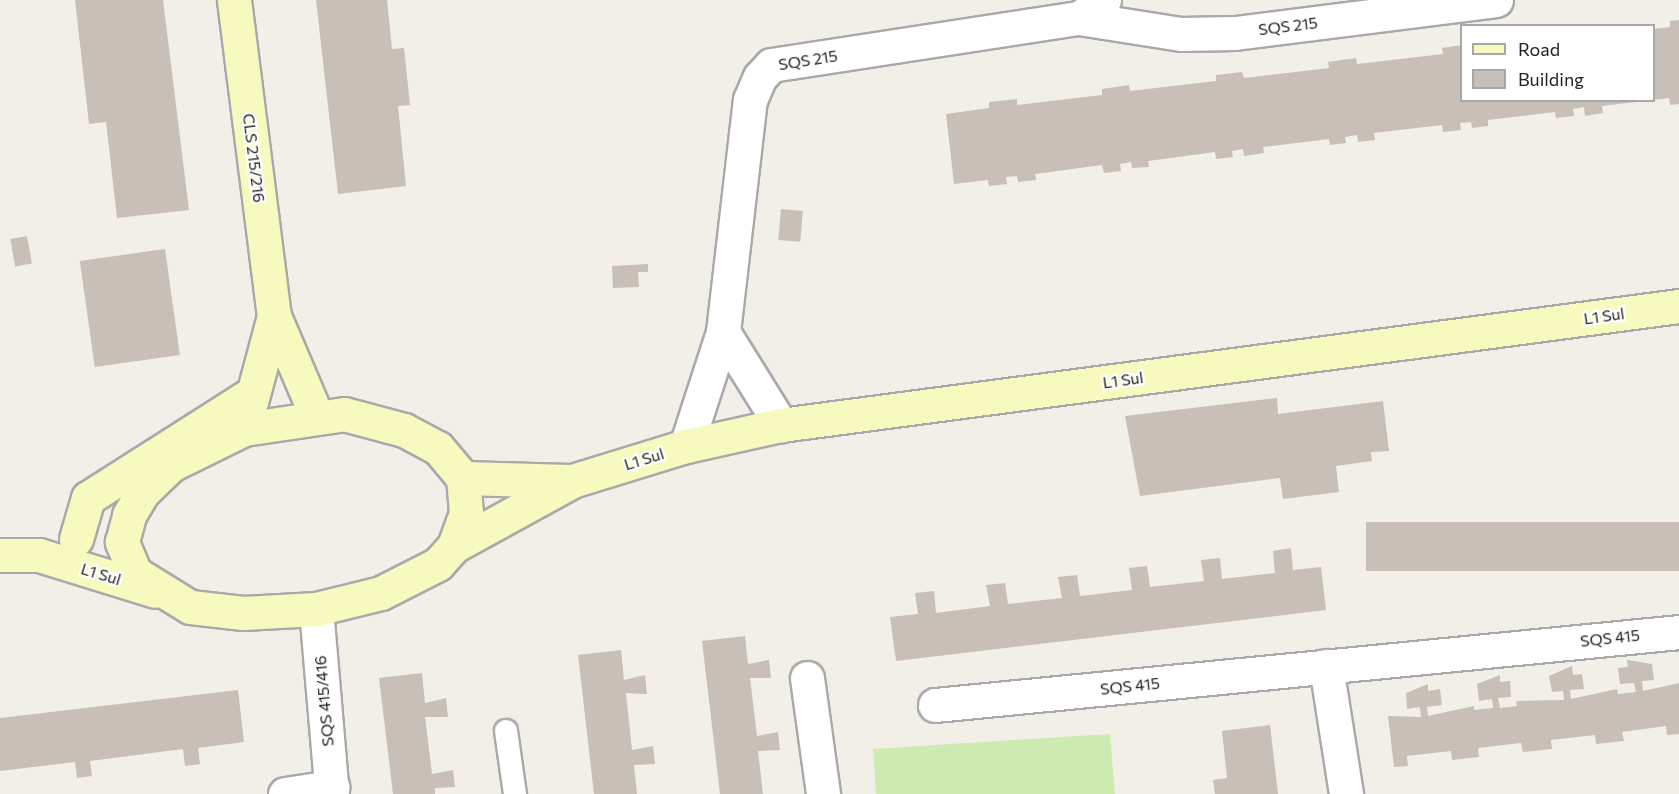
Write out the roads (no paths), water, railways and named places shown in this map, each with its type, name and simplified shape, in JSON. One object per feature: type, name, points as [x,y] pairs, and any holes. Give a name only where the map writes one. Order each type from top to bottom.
[{"type":"street","name":"CLS 215/216","points":[[234,0],[274,316],[317,417]]},
{"type":"street","name":"SQS 215","points":[[686,446],[723,332],[750,100],[760,77],[771,65],[1091,9],[1181,34],[1235,33],[1496,0]]},
{"type":"street","name":"L1 Sul","points":[[454,546],[572,481],[686,446],[781,425],[1679,306]]},
{"type":"street","name":"CLS 215/216","points":[[244,429],[274,316]]},
{"type":"street","points":[[723,332],[781,425]]},
{"type":"street","points":[[76,539],[88,498],[253,393]]},
{"type":"street","points":[[344,414],[404,430],[438,448],[463,478],[466,513],[454,546],[438,564],[414,579],[381,593],[316,609],[243,613],[190,607],[163,593],[135,573],[123,542],[129,514],[143,492],[171,465],[244,429],[317,417],[344,414]]},
{"type":"street","name":"L1 Sul","points":[[463,478],[572,481]]},
{"type":"street","name":"L1 Sul","points":[[39,555],[129,514]]},
{"type":"street","name":"L1 Sul","points":[[0,555],[39,555],[163,593]]},
{"type":"street","name":"SQS 415/416","points":[[316,609],[332,791]]},
{"type":"street","name":"SQS 415","points":[[935,705],[1679,632]]},
{"type":"street","points":[[1326,666],[1346,794]]},
{"type":"street","points":[[807,678],[823,794]]},
{"type":"street","points":[[285,794],[332,791]]},
{"type":"lane","points":[[506,731],[514,794]]}]
